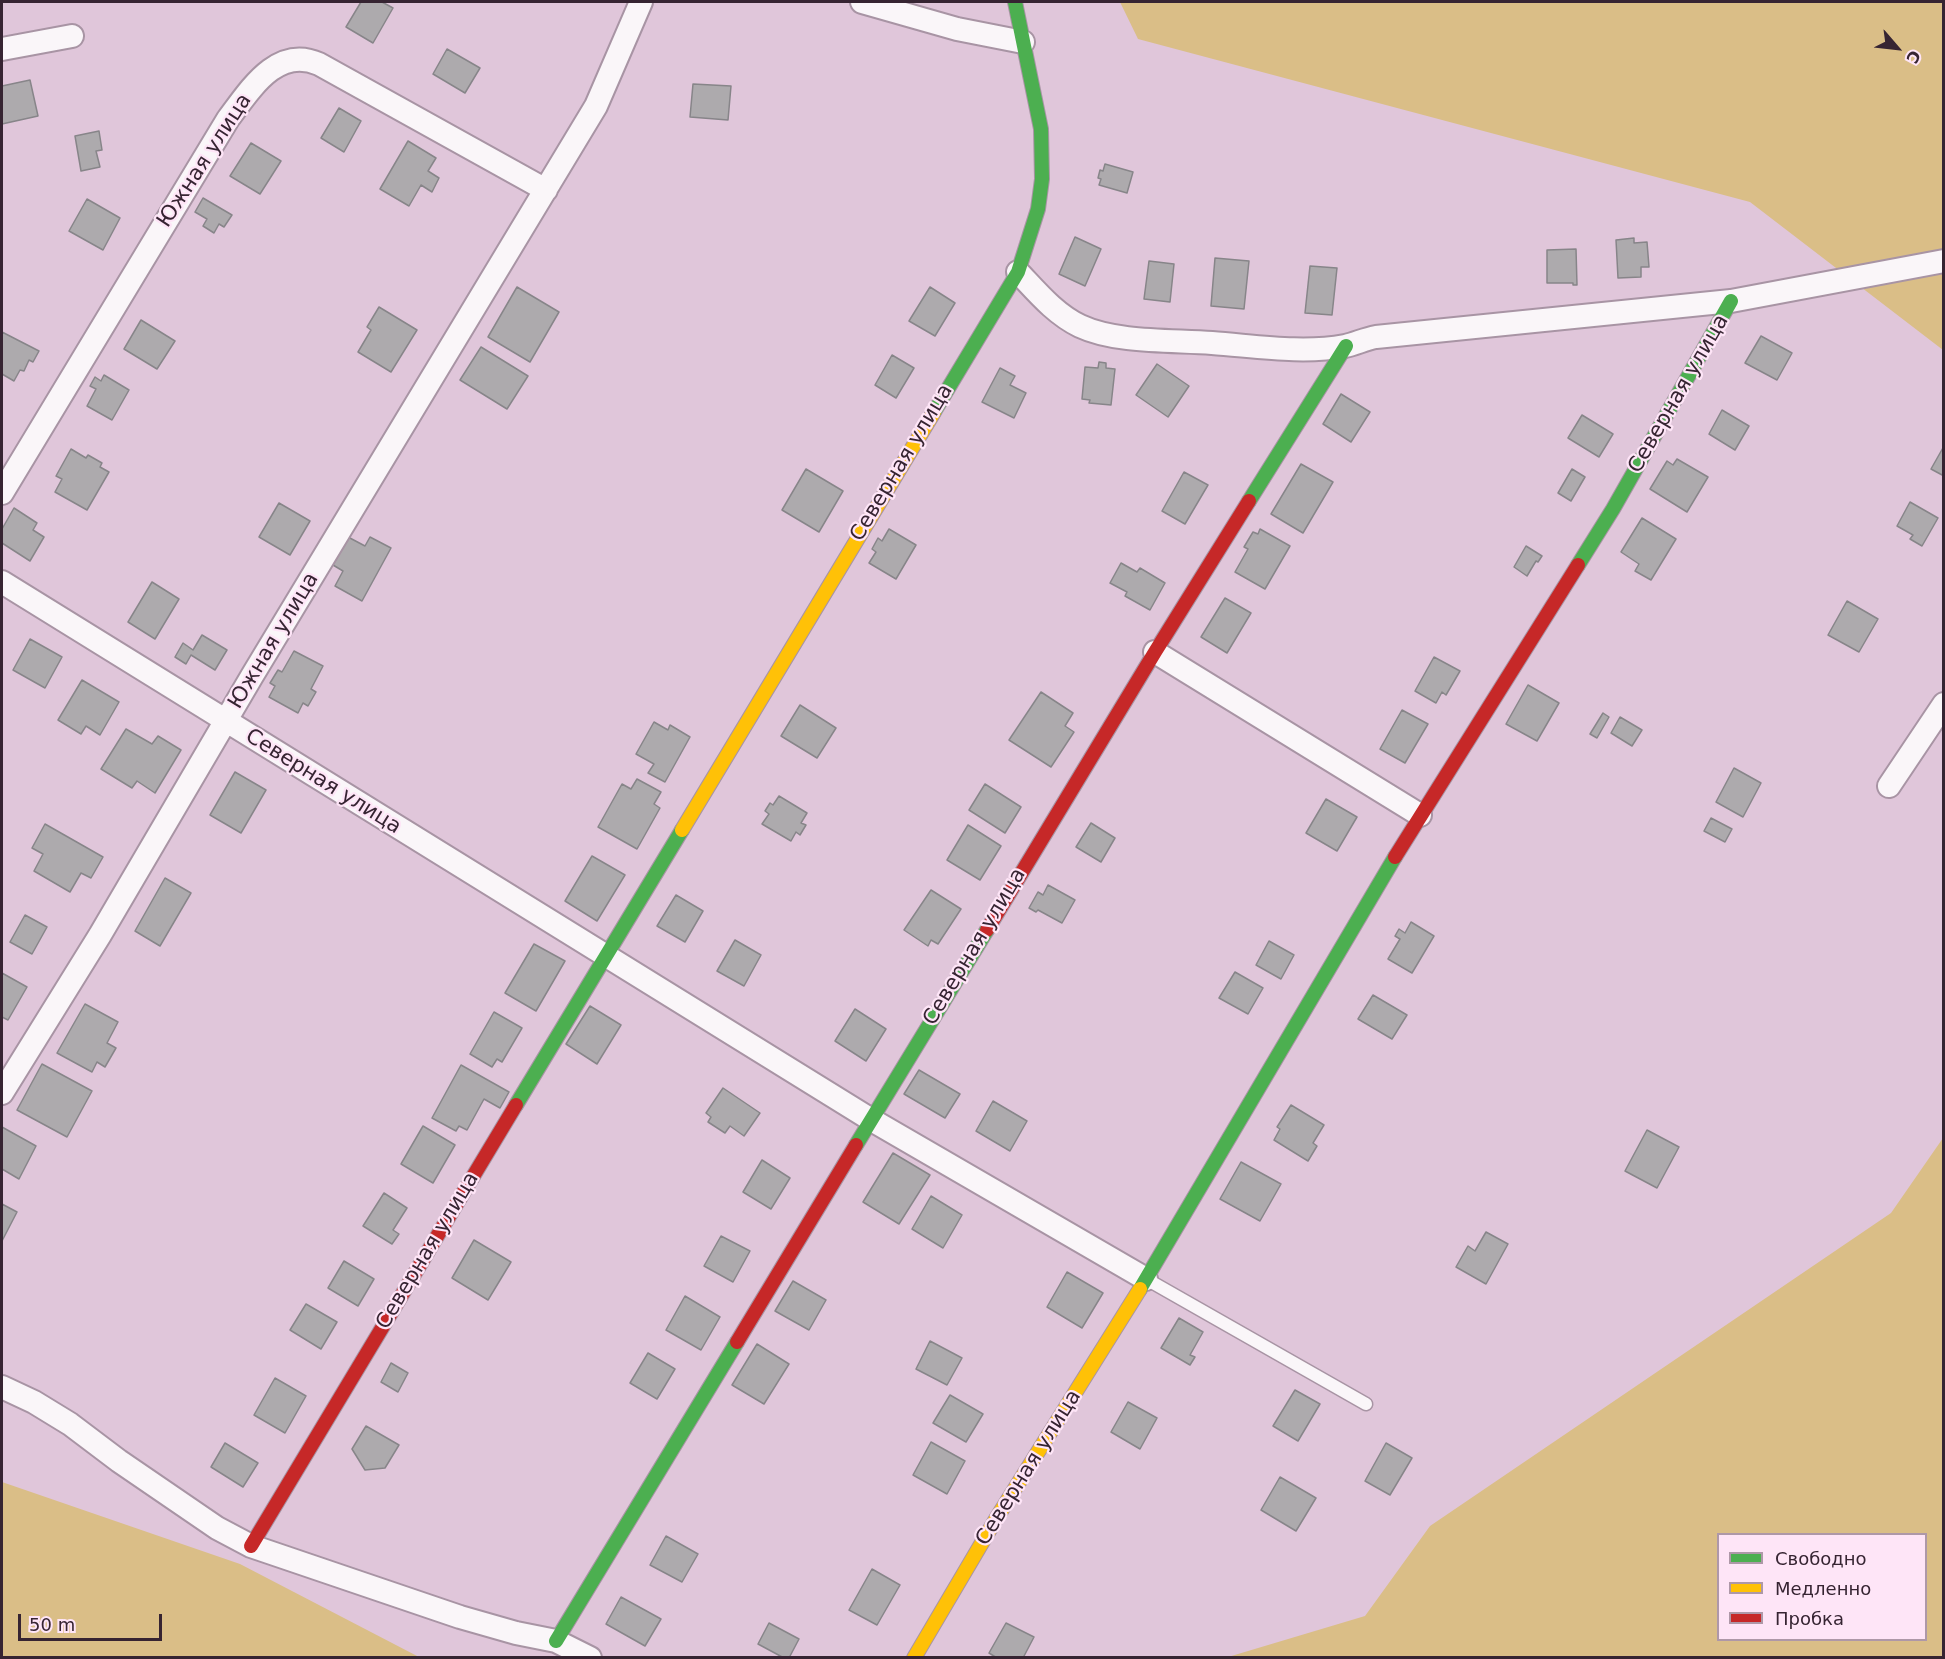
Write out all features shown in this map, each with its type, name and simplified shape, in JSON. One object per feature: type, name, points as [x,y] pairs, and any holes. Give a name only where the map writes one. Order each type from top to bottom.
[{"type":"street","name":"Южная улица","points":[[2,1093],[100,935],[225,722],[596,106],[641,2]]},
{"type":"street","points":[[862,2],[957,29],[1023,42]]},
{"type":"street","points":[[1015,2],[1041,129],[1042,170],[1038,209],[1018,272]]},
{"type":"street","points":[[2,49],[72,36]]},
{"type":"street","name":"Южная улица","points":[[2,494],[228,119],[255,84],[277,64],[290,59],[304,59],[319,63],[546,190]]},
{"type":"street","points":[[1731,301],[1944,261]]},
{"type":"street","name":"Северная улица","points":[[251,1546],[1018,272],[1047,303],[1062,315],[1079,326],[1098,333],[1134,338],[1302,349],[1346,346],[1359,340],[1376,338],[1731,301]]},
{"type":"street","name":"Северная улица","points":[[914,1658],[996,1520],[1146,1279],[1420,815],[1613,509],[1731,301]]},
{"type":"street","name":"Северная улица","points":[[556,1641],[870,1119],[1155,652],[1346,346]]},
{"type":"street","name":"Южная улица","points":[[2,582],[225,722]]},
{"type":"street","points":[[1155,652],[1420,815]]},
{"type":"street","points":[[1889,786],[1944,704]]},
{"type":"street","name":"Северная улица","points":[[225,722],[870,1119],[1146,1279]]},
{"type":"street","points":[[2,1387],[34,1402],[70,1424],[119,1461],[217,1528],[251,1546],[460,1617],[516,1633],[556,1641],[590,1658]]},
{"type":"lane","points":[[1146,1279],[1366,1404]]},
{"type":"shaded area","points":[[1120,2],[1943,2],[1943,350],[1750,202],[1138,39]]},
{"type":"shaded area","points":[[1943,1138],[1943,1657],[1228,1657],[1365,1616],[1430,1526],[1891,1213]]},
{"type":"shaded area","points":[[2,1482],[240,1564],[419,1657],[2,1657]]},
{"type":"building","points":[[361,2],[382,2],[393,8],[373,43],[346,27]]},
{"type":"building","points":[[447,49],[480,68],[465,93],[433,74]]},
{"type":"building","points":[[30,80],[38,116],[2,124],[2,86]]},
{"type":"building","points":[[693,84],[731,86],[728,120],[690,117]]},
{"type":"building","points":[[339,108],[361,121],[344,152],[321,138]]},
{"type":"building","points":[[99,131],[102,150],[96,151],[100,167],[81,171],[75,136]]},
{"type":"building","points":[[408,141],[436,158],[428,171],[439,178],[432,192],[421,185],[409,206],[380,189]]},
{"type":"building","points":[[251,143],[281,161],[260,194],[230,176]]},
{"type":"building","points":[[1105,164],[1133,172],[1127,193],[1099,185],[1100,170],[1103,171]]},
{"type":"building","points":[[203,198],[232,215],[224,227],[219,224],[214,233],[203,226],[207,219],[195,212]]},
{"type":"building","points":[[87,199],[120,218],[103,250],[69,231]]},
{"type":"building","points":[[1075,237],[1101,249],[1085,286],[1059,274]]},
{"type":"building","points":[[1634,238],[1634,243],[1647,242],[1649,267],[1641,267],[1641,277],[1618,278],[1616,240]]},
{"type":"building","points":[[1576,249],[1577,285],[1547,283],[1547,250]]},
{"type":"building","points":[[1215,258],[1249,261],[1244,309],[1211,306]]},
{"type":"building","points":[[1149,261],[1174,264],[1170,302],[1144,299]]},
{"type":"building","points":[[1310,266],[1337,268],[1332,315],[1305,313]]},
{"type":"building","points":[[517,287],[559,312],[530,362],[488,337]]},
{"type":"building","points":[[930,287],[955,303],[935,336],[909,321]]},
{"type":"building","points":[[379,307],[417,330],[391,372],[358,352],[371,330],[367,327]]},
{"type":"building","points":[[141,320],[175,341],[157,369],[124,349]]},
{"type":"building","points":[[2,332],[39,351],[33,362],[29,360],[24,371],[20,370],[14,381],[2,374]]},
{"type":"building","points":[[1761,336],[1792,353],[1777,380],[1745,363]]},
{"type":"building","points":[[481,347],[528,376],[507,409],[460,380]]},
{"type":"building","points":[[892,355],[914,368],[896,398],[875,385]]},
{"type":"building","points":[[1099,362],[1106,363],[1106,368],[1115,369],[1111,405],[1089,403],[1090,400],[1082,399],[1085,367],[1098,368]]},
{"type":"building","points":[[1157,364],[1189,386],[1168,417],[1136,395]]},
{"type":"building","points":[[1000,368],[1015,376],[1010,385],[1026,393],[1014,418],[982,402]]},
{"type":"building","points":[[104,375],[129,390],[112,420],[87,406],[96,389],[90,386],[95,377],[101,381]]},
{"type":"building","points":[[1341,394],[1370,412],[1351,442],[1323,424]]},
{"type":"building","points":[[1722,410],[1749,426],[1735,450],[1709,434]]},
{"type":"building","points":[[1582,415],[1613,434],[1599,457],[1568,438]]},
{"type":"building","points":[[1944,446],[1944,476],[1931,469]]},
{"type":"building","points":[[71,449],[86,458],[88,455],[102,463],[100,467],[109,472],[87,510],[55,492],[62,479],[56,476]]},
{"type":"building","points":[[1677,459],[1708,477],[1687,512],[1650,489],[1667,461],[1673,465]]},
{"type":"building","points":[[1301,464],[1333,482],[1303,533],[1271,514]]},
{"type":"building","points":[[806,469],[843,491],[819,532],[782,510]]},
{"type":"building","points":[[1572,469],[1585,477],[1571,501],[1558,493]]},
{"type":"building","points":[[1184,472],[1208,485],[1185,524],[1162,511]]},
{"type":"building","points":[[1910,502],[1938,518],[1922,546],[1910,539],[1913,535],[1897,526]]},
{"type":"building","points":[[279,503],[310,521],[290,555],[259,537]]},
{"type":"building","points":[[14,508],[37,523],[33,530],[44,537],[30,561],[2,543],[2,529]]},
{"type":"building","points":[[1642,518],[1676,539],[1651,580],[1635,571],[1639,564],[1621,552]]},
{"type":"building","points":[[889,529],[916,545],[896,579],[869,563],[876,552],[872,549],[878,538],[882,541]]},
{"type":"building","points":[[1260,529],[1290,546],[1265,589],[1235,572],[1248,549],[1244,547],[1253,532],[1258,534]]},
{"type":"building","points":[[348,537],[365,546],[370,537],[391,548],[362,601],[335,586],[343,571],[333,565]]},
{"type":"building","points":[[1526,546],[1542,556],[1527,576],[1514,567]]},
{"type":"building","points":[[1121,563],[1137,572],[1140,568],[1165,583],[1150,610],[1125,596],[1127,592],[1110,583]]},
{"type":"building","points":[[152,582],[179,599],[155,639],[128,622]]},
{"type":"building","points":[[1225,598],[1251,613],[1227,653],[1201,637]]},
{"type":"building","points":[[1847,601],[1878,619],[1859,652],[1828,635]]},
{"type":"building","points":[[202,635],[227,650],[215,670],[191,655],[186,664],[175,657],[183,643],[193,650]]},
{"type":"building","points":[[30,639],[62,657],[45,688],[13,670]]},
{"type":"building","points":[[294,651],[323,666],[311,689],[316,692],[308,706],[303,703],[298,713],[269,697],[275,686],[270,683],[278,670],[282,672]]},
{"type":"building","points":[[1434,657],[1460,671],[1446,695],[1442,692],[1436,703],[1415,691]]},
{"type":"building","points":[[82,680],[119,702],[100,735],[86,726],[81,734],[58,720]]},
{"type":"building","points":[[1528,685],[1559,703],[1537,741],[1506,724]]},
{"type":"building","points":[[1041,692],[1073,713],[1065,726],[1074,732],[1051,767],[1009,740]]},
{"type":"building","points":[[800,705],[836,728],[817,758],[781,736]]},
{"type":"building","points":[[1402,710],[1428,724],[1405,763],[1380,749]]},
{"type":"building","points":[[1603,713],[1609,717],[1597,738],[1590,734]]},
{"type":"building","points":[[1620,717],[1642,730],[1632,746],[1611,733]]},
{"type":"building","points":[[654,722],[668,730],[670,725],[690,737],[665,782],[648,773],[654,764],[636,754]]},
{"type":"building","points":[[126,729],[152,744],[158,736],[181,750],[155,793],[137,781],[132,788],[101,769]]},
{"type":"building","points":[[1734,768],[1761,783],[1743,817],[1716,802]]},
{"type":"building","points":[[235,772],[266,790],[241,833],[210,815]]},
{"type":"building","points":[[637,779],[661,792],[654,804],[660,808],[637,849],[598,827],[622,784],[631,789]]},
{"type":"building","points":[[985,784],[1021,807],[1005,833],[969,810]]},
{"type":"building","points":[[779,796],[807,813],[801,823],[806,825],[800,835],[796,832],[791,841],[762,824],[769,814],[765,811],[770,803],[773,805]]},
{"type":"building","points":[[1326,799],[1357,817],[1337,851],[1306,833]]},
{"type":"building","points":[[1711,818],[1732,829],[1725,842],[1704,831]]},
{"type":"building","points":[[1091,823],[1115,838],[1101,862],[1076,847]]},
{"type":"building","points":[[45,824],[103,857],[91,878],[81,873],[70,892],[34,871],[43,854],[32,848]]},
{"type":"building","points":[[968,825],[1001,846],[980,880],[947,860]]},
{"type":"building","points":[[592,856],[625,875],[597,921],[565,901]]},
{"type":"building","points":[[165,878],[191,893],[160,946],[135,931]]},
{"type":"building","points":[[1048,885],[1075,900],[1062,923],[1038,910],[1036,912],[1029,908],[1038,892],[1043,895]]},
{"type":"building","points":[[931,890],[961,909],[938,944],[931,940],[928,946],[904,930]]},
{"type":"building","points":[[676,895],[703,911],[685,942],[657,926]]},
{"type":"building","points":[[25,915],[47,927],[32,954],[10,942]]},
{"type":"building","points":[[1411,922],[1434,936],[1412,973],[1388,959],[1400,939],[1395,936],[1399,929],[1405,933]]},
{"type":"building","points":[[735,940],[761,955],[744,986],[717,971]]},
{"type":"building","points":[[1269,941],[1294,955],[1281,979],[1256,965]]},
{"type":"building","points":[[534,944],[565,961],[536,1011],[505,993]]},
{"type":"building","points":[[1235,972],[1263,988],[1248,1014],[1219,998]]},
{"type":"building","points":[[2,973],[27,987],[8,1020],[2,1017]]},
{"type":"building","points":[[1373,995],[1407,1015],[1392,1039],[1358,1019]]},
{"type":"building","points":[[85,1004],[118,1022],[107,1043],[116,1048],[105,1067],[97,1062],[92,1072],[57,1053]]},
{"type":"building","points":[[590,1006],[621,1025],[597,1064],[566,1044]]},
{"type":"building","points":[[855,1009],[886,1029],[866,1061],[835,1041]]},
{"type":"building","points":[[494,1012],[522,1028],[502,1062],[497,1059],[492,1067],[470,1054]]},
{"type":"building","points":[[42,1064],[92,1091],[67,1137],[17,1110]]},
{"type":"building","points":[[461,1065],[509,1092],[500,1108],[484,1099],[467,1130],[459,1126],[456,1131],[432,1118]]},
{"type":"building","points":[[919,1070],[960,1094],[945,1118],[904,1094]]},
{"type":"building","points":[[723,1088],[760,1113],[744,1136],[730,1126],[725,1133],[708,1122],[711,1117],[706,1113]]},
{"type":"building","points":[[993,1101],[1027,1121],[1010,1151],[976,1131]]},
{"type":"building","points":[[1291,1105],[1324,1125],[1313,1143],[1317,1146],[1308,1161],[1274,1140],[1280,1129],[1277,1127]]},
{"type":"building","points":[[423,1126],[455,1145],[433,1183],[401,1164]]},
{"type":"building","points":[[2,1127],[36,1146],[19,1179],[2,1169]]},
{"type":"building","points":[[1647,1130],[1679,1147],[1657,1188],[1625,1171]]},
{"type":"building","points":[[893,1153],[930,1175],[899,1224],[863,1202]]},
{"type":"building","points":[[762,1160],[790,1178],[771,1209],[743,1192]]},
{"type":"building","points":[[1241,1162],[1281,1184],[1260,1221],[1220,1199]]},
{"type":"building","points":[[384,1193],[407,1208],[393,1230],[399,1234],[392,1244],[363,1226]]},
{"type":"building","points":[[931,1196],[962,1215],[943,1248],[912,1229]]},
{"type":"building","points":[[2,1204],[17,1212],[2,1241]]},
{"type":"building","points":[[1486,1232],[1508,1244],[1486,1284],[1456,1267],[1468,1246],[1475,1251]]},
{"type":"building","points":[[721,1236],[750,1251],[733,1282],[704,1266]]},
{"type":"building","points":[[474,1240],[511,1262],[488,1300],[452,1278]]},
{"type":"building","points":[[344,1261],[374,1279],[358,1306],[328,1288]]},
{"type":"building","points":[[1067,1272],[1103,1293],[1082,1328],[1047,1307]]},
{"type":"building","points":[[793,1281],[826,1300],[809,1330],[775,1311]]},
{"type":"building","points":[[685,1296],[720,1317],[701,1350],[666,1330]]},
{"type":"building","points":[[306,1304],[337,1322],[321,1349],[290,1330]]},
{"type":"building","points":[[1179,1318],[1203,1332],[1190,1355],[1195,1357],[1190,1365],[1161,1348]]},
{"type":"building","points":[[930,1341],[962,1358],[947,1385],[916,1369]]},
{"type":"building","points":[[757,1344],[789,1364],[764,1404],[732,1385]]},
{"type":"building","points":[[648,1353],[675,1369],[657,1399],[630,1383]]},
{"type":"building","points":[[391,1363],[408,1373],[398,1392],[381,1382]]},
{"type":"building","points":[[275,1378],[306,1396],[285,1433],[254,1415]]},
{"type":"building","points":[[1295,1390],[1320,1404],[1298,1441],[1273,1426]]},
{"type":"building","points":[[950,1395],[983,1414],[966,1442],[933,1423]]},
{"type":"building","points":[[1128,1402],[1157,1418],[1140,1449],[1111,1432]]},
{"type":"building","points":[[366,1426],[399,1445],[385,1468],[365,1470],[352,1449]]},
{"type":"building","points":[[931,1442],[965,1461],[947,1494],[913,1475]]},
{"type":"building","points":[[225,1443],[258,1463],[243,1487],[211,1467]]},
{"type":"building","points":[[1386,1443],[1412,1458],[1390,1495],[1365,1481]]},
{"type":"building","points":[[1280,1477],[1316,1498],[1296,1531],[1261,1510]]},
{"type":"building","points":[[666,1536],[698,1554],[682,1582],[650,1565]]},
{"type":"building","points":[[872,1569],[900,1585],[877,1625],[849,1610]]},
{"type":"building","points":[[621,1597],[661,1619],[645,1646],[606,1624]]},
{"type":"building","points":[[769,1623],[799,1639],[789,1658],[784,1658],[758,1644]]},
{"type":"building","points":[[1006,1623],[1034,1637],[1023,1658],[997,1658],[989,1653]]},
{"type":"traffic: fast","points":[[934,412],[1018,272],[1038,209],[1042,179],[1041,129],[1015,2]]},
{"type":"traffic: fast","points":[[1578,565],[1613,509],[1731,301]]},
{"type":"traffic: fast","points":[[1249,501],[1346,346]]},
{"type":"traffic: fast","points":[[516,1105],[682,830]]},
{"type":"traffic: fast","points":[[1140,1289],[1395,857]]},
{"type":"traffic: fast","points":[[856,1145],[987,930]]},
{"type":"traffic: fast","points":[[556,1641],[737,1342]]},
{"type":"traffic: slow","points":[[682,830],[934,412]]},
{"type":"traffic: slow","points":[[914,1658],[996,1519],[1140,1289]]},
{"type":"traffic: jam","points":[[987,930],[1249,501]]},
{"type":"traffic: jam","points":[[1395,857],[1578,565]]},
{"type":"traffic: jam","points":[[251,1546],[516,1105]]},
{"type":"traffic: jam","points":[[737,1342],[856,1145]]}]
